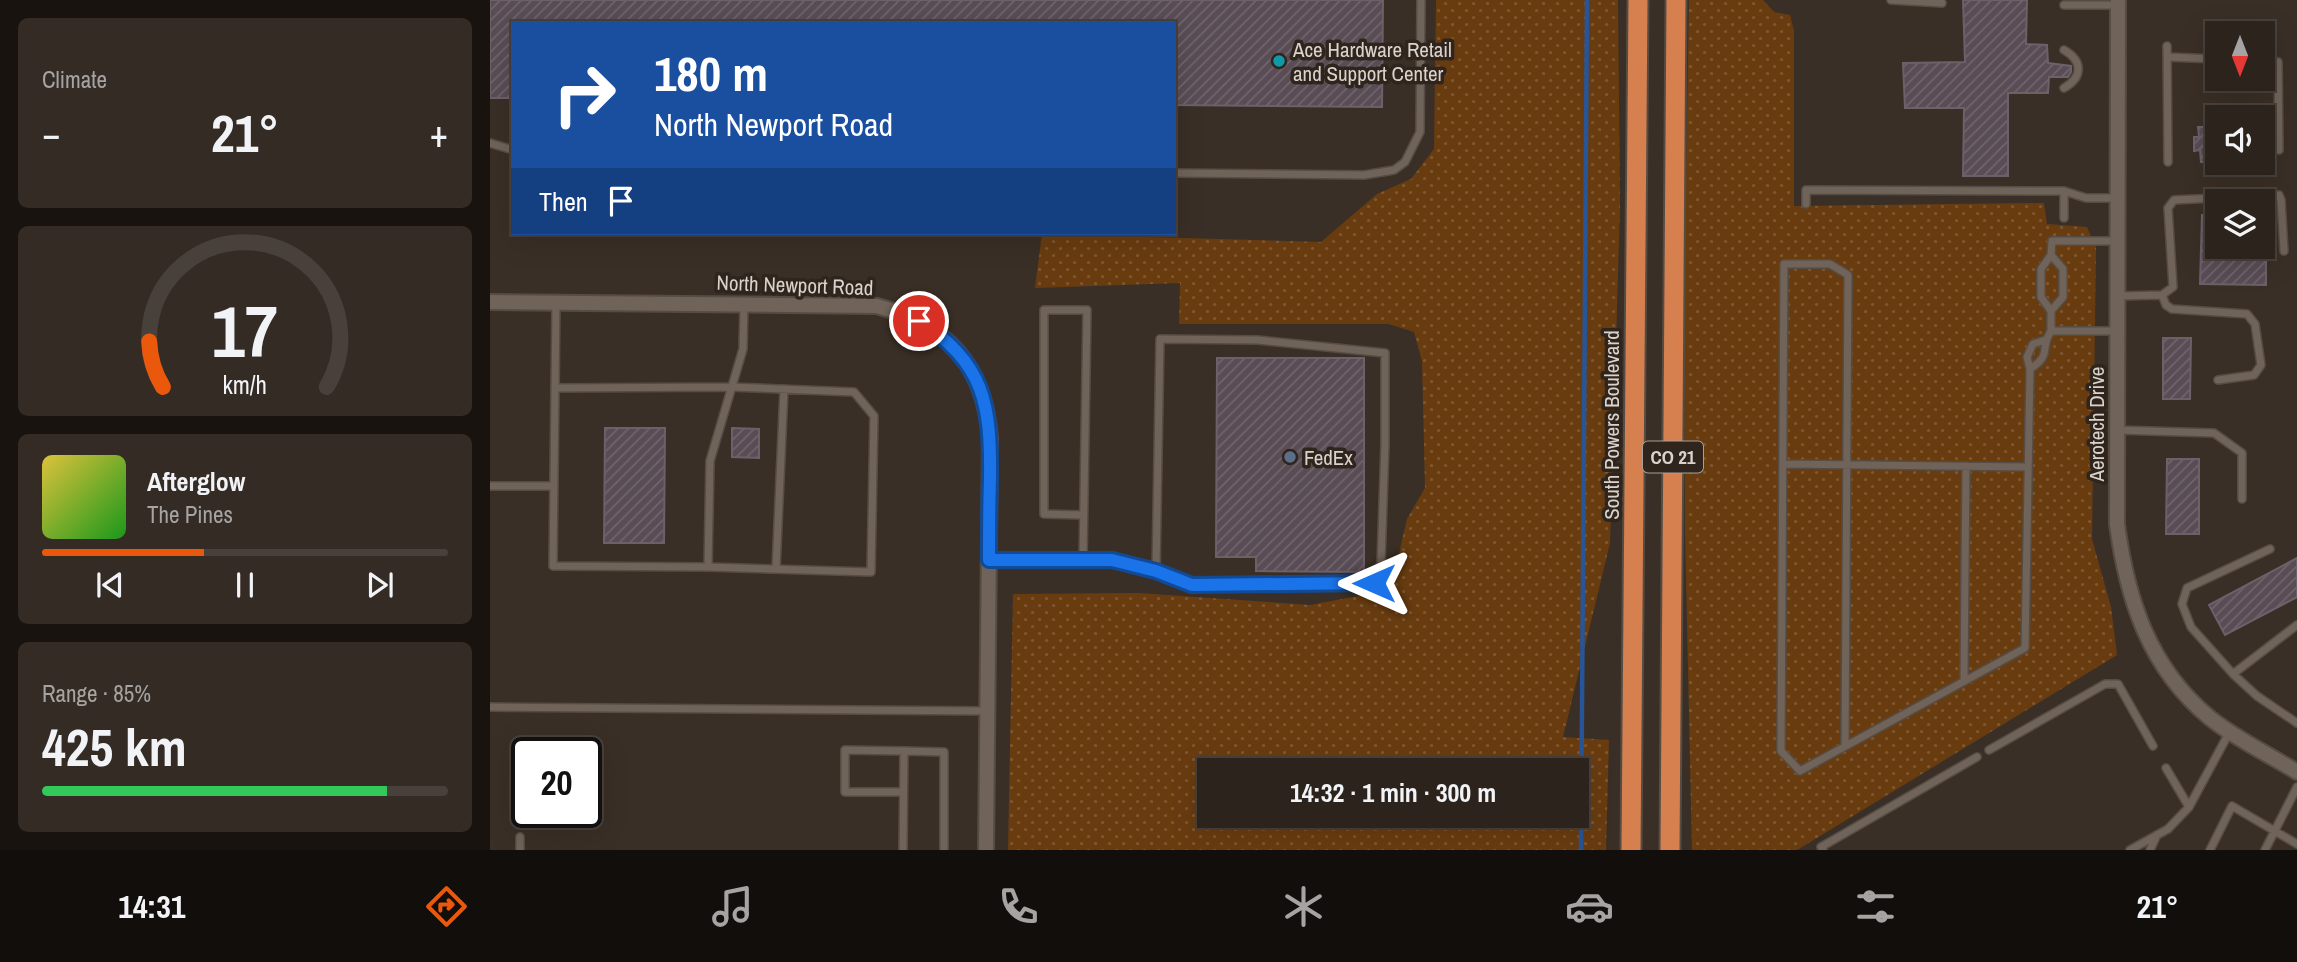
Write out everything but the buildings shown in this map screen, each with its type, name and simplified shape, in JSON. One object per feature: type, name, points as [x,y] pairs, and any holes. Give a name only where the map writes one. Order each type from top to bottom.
[{"type":"highway","name":"South Powers Boulevard","points":[[1631,850],[1638,0]]},
{"type":"highway","name":"CO 21","points":[[1670,850],[1677,0]]},
{"type":"street","name":"Aerotech Drive","points":[[2118,3],[2117,524],[2128,587],[2140,624],[2180,689],[2208,716],[2230,732],[2297,772]]},
{"type":"street","name":"North Newport Road","points":[[490,302],[877,306],[919,321],[954,347],[977,382],[989,421],[986,850]]},
{"type":"lane","points":[[1176,173],[1364,176],[1394,170],[1405,162],[1420,132],[1421,0]]},
{"type":"lane","points":[[1891,0],[1941,3]]},
{"type":"lane","points":[[2064,5],[2118,3]]},
{"type":"lane","points":[[2167,46],[2168,163]]},
{"type":"lane","points":[[2064,50],[2072,54],[2077,61],[2079,72],[2074,82],[2064,88]]},
{"type":"lane","points":[[2167,57],[2205,59]]},
{"type":"lane","points":[[2275,62],[2278,62],[2278,150]]},
{"type":"lane","points":[[490,143],[511,149]]},
{"type":"lane","points":[[1805,204],[1806,190],[2064,191],[2086,198],[2118,198]]},
{"type":"lane","points":[[2064,191],[2064,218]]},
{"type":"lane","points":[[2118,296],[2162,295],[2173,286],[2168,208],[2174,200],[2279,195],[2284,251]]},
{"type":"lane","points":[[1845,746],[1848,275],[1830,264],[1784,264],[1781,751],[1800,771],[2025,648],[2030,369],[2027,357],[2033,344],[2045,340],[2051,331],[2051,311],[2041,297],[2041,269],[2051,255],[2052,241],[2118,241]]},
{"type":"lane","points":[[2051,255],[2063,269],[2063,297],[2051,311]]},
{"type":"lane","points":[[2162,295],[2166,305],[2172,309],[2247,314],[2255,324],[2262,365],[2254,374],[2218,380]]},
{"type":"lane","points":[[555,388],[731,387],[854,392],[874,416],[871,572],[553,566],[553,486],[556,302]]},
{"type":"lane","points":[[708,567],[710,461],[743,349],[744,303]]},
{"type":"lane","points":[[1083,516],[1044,513],[1044,310],[1087,310],[1083,560]]},
{"type":"lane","points":[[2051,331],[2117,331]]},
{"type":"lane","points":[[989,560],[1112,560],[1156,571],[1192,585],[1374,583],[1381,563],[1385,354],[1258,340],[1160,340],[1156,571]]},
{"type":"lane","points":[[2030,369],[2041,362],[2046,350],[2045,340]]},
{"type":"lane","points":[[776,569],[784,390]]},
{"type":"lane","points":[[2117,430],[2214,433],[2242,453],[2242,499]]},
{"type":"lane","points":[[1783,464],[2028,467]]},
{"type":"lane","points":[[1964,681],[1966,466]]},
{"type":"lane","points":[[490,486],[553,486]]},
{"type":"lane","points":[[2270,549],[2187,588],[2182,604],[2191,626],[2233,674],[2258,696],[2297,723]]},
{"type":"lane","points":[[2233,674],[2297,625]]},
{"type":"lane","points":[[1989,750],[2105,684],[2118,684],[2154,746]]},
{"type":"lane","points":[[490,707],[987,711]]},
{"type":"lane","points":[[2130,850],[2168,829],[2189,807],[2230,732]]},
{"type":"lane","points":[[903,792],[845,792],[845,750],[944,752],[944,850]]},
{"type":"lane","points":[[903,850],[904,751]]},
{"type":"lane","points":[[1823,850],[1821,847],[1977,757]]},
{"type":"lane","points":[[2166,768],[2189,807]]},
{"type":"lane","points":[[2264,850],[2297,787]]},
{"type":"lane","points":[[2210,850],[2232,806],[2297,844]]},
{"type":"lane","points":[[2150,850],[2158,835]]},
{"type":"lane","points":[[520,837],[520,850]]},
{"type":"shaded area","points":[[1436,0],[1618,0],[1620,207],[1610,543],[1563,737],[1609,740],[1606,850],[1008,850],[1013,594],[1138,593],[1310,605],[1364,595],[1394,575],[1407,519],[1425,488],[1422,361],[1414,332],[1389,324],[1179,324],[1180,283],[1035,288],[1042,235],[1321,242],[1377,194],[1411,179],[1434,149]]},
{"type":"shaded area","points":[[1689,0],[1763,0],[1774,12],[1790,15],[1794,31],[1794,206],[2044,203],[2047,224],[2087,227],[2096,248],[2092,539],[2111,607],[2117,655],[1797,850],[1692,850],[1685,532],[1684,291]]},
{"type":"waterway","points":[[1581,850],[1587,0]]},
{"type":"place","name":"Ace Hardware Retail and Support Center","points":[[1279,61]]},
{"type":"place","name":"FedEx","points":[[1290,457]]},
{"type":"route","points":[[919,321],[954,347],[967,364],[985,402],[990,438],[989,560],[1112,560],[1156,571],[1192,585],[1374,583]]}]
